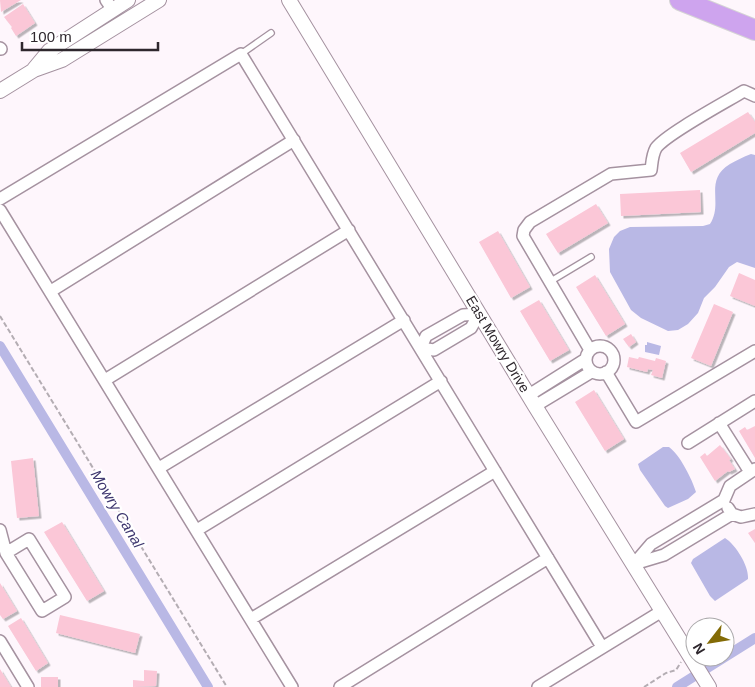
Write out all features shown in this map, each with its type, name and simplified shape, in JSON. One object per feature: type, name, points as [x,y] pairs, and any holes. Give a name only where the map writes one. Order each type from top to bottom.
[{"type":"highway","points":[[680,0],[755,30]]},
{"type":"street","points":[[34,70],[49,52],[109,5],[128,0]]},
{"type":"street","points":[[0,91],[34,70],[62,60],[158,0]]},
{"type":"street","name":"East Mowry Drive","points":[[289,0],[532,401],[662,611],[685,653]]},
{"type":"street","points":[[0,199],[241,54],[602,648]]},
{"type":"street","points":[[532,401],[588,354],[599,346],[611,352],[613,356],[612,366],[606,372],[598,374],[588,368],[588,354],[551,281],[523,236],[524,230],[530,222],[611,174],[651,170],[652,159],[657,148],[669,137],[744,91],[755,96]]},
{"type":"street","points":[[51,291],[294,140]]},
{"type":"street","points":[[0,210],[292,687]]},
{"type":"street","points":[[105,380],[349,230]]},
{"type":"street","points":[[421,348],[426,336],[463,315],[479,314]]},
{"type":"street","points":[[421,348],[434,350],[471,328],[479,314]]},
{"type":"street","points":[[159,468],[404,320]]},
{"type":"street","points":[[446,325],[454,338]]},
{"type":"street","points":[[606,372],[636,422],[755,351]]},
{"type":"street","points":[[532,401],[591,371]]},
{"type":"street","points":[[197,530],[441,381]]},
{"type":"street","points":[[688,443],[755,402]]},
{"type":"street","points":[[633,565],[651,544],[724,500],[730,486],[753,471],[720,423]]},
{"type":"street","points":[[251,619],[496,471]]},
{"type":"street","points":[[724,500],[732,514],[741,517],[755,514]]},
{"type":"street","points":[[633,565],[664,555],[732,514]]},
{"type":"street","points":[[0,530],[6,552],[42,611],[65,597],[29,539],[6,552]]},
{"type":"street","points":[[340,687],[548,558]]},
{"type":"street","points":[[538,687],[662,611]]},
{"type":"street","points":[[0,641],[28,687]]},
{"type":"street","name":"East Mowry Drive","points":[[694,667],[708,685]]},
{"type":"lane","points":[[241,54],[271,33]]},
{"type":"lane","points":[[551,281],[591,257]]},
{"type":"path","points":[[0,316],[227,687]]},
{"type":"path","points":[[644,687],[685,663]]},
{"type":"water","points":[[751,154],[755,155],[755,268],[737,262],[729,267],[715,287],[704,298],[698,313],[688,324],[678,330],[668,331],[641,318],[631,310],[610,272],[609,249],[614,237],[620,231],[630,227],[703,226],[710,224],[714,216],[717,177],[730,164]]},
{"type":"water","points":[[647,342],[661,346],[659,355],[645,352]]},
{"type":"water","points":[[663,447],[669,447],[681,461],[689,474],[696,492],[688,499],[668,508],[640,470],[638,464]]},
{"type":"water","points":[[725,538],[741,556],[748,579],[715,601],[710,596],[691,563],[693,559]]},
{"type":"building","points":[[0,0],[21,0],[1,12]]},
{"type":"building","points":[[23,4],[35,23],[16,36],[4,17]]},
{"type":"building","points":[[748,112],[755,122],[755,133],[691,172],[680,153]]},
{"type":"building","points":[[700,190],[701,212],[621,216],[620,194]]},
{"type":"building","points":[[596,204],[608,223],[558,253],[546,234]]},
{"type":"building","points":[[498,231],[530,287],[511,298],[479,242]]},
{"type":"building","points":[[739,273],[755,280],[755,306],[730,296]]},
{"type":"building","points":[[595,275],[625,324],[606,336],[576,287]]},
{"type":"building","points":[[539,300],[569,350],[550,361],[520,311]]},
{"type":"building","points":[[714,304],[733,312],[711,366],[691,358]]},
{"type":"building","points":[[631,334],[636,342],[629,347],[623,339]]},
{"type":"building","points":[[629,357],[638,359],[639,357],[655,361],[656,358],[666,361],[662,378],[651,375],[653,370],[648,369],[647,372],[627,367]]},
{"type":"building","points":[[594,390],[624,439],[605,451],[575,402]]},
{"type":"building","points":[[755,426],[755,458],[739,431],[745,427],[747,430]]},
{"type":"building","points":[[720,445],[731,459],[729,460],[735,469],[728,471],[715,481],[700,457],[705,453],[707,456]]},
{"type":"building","points":[[33,458],[39,516],[17,518],[11,461]]},
{"type":"building","points":[[62,522],[104,591],[87,601],[44,532]]},
{"type":"building","points":[[755,529],[755,543],[748,533]]},
{"type":"building","points":[[0,583],[17,611],[3,619],[0,615]]},
{"type":"building","points":[[60,615],[140,634],[135,653],[56,633]]},
{"type":"building","points":[[21,618],[48,663],[36,671],[8,626]]},
{"type":"building","points":[[0,669],[11,687],[0,687]]},
{"type":"building","points":[[144,670],[157,671],[156,686],[133,687],[133,680],[144,681]]},
{"type":"building","points":[[41,677],[58,677],[58,687],[41,687]]},
{"type":"waterway","name":"Mowry Canal","points":[[0,346],[208,687]]},
{"type":"waterway","name":"Mowry Canal","points":[[677,687],[755,638]]}]
